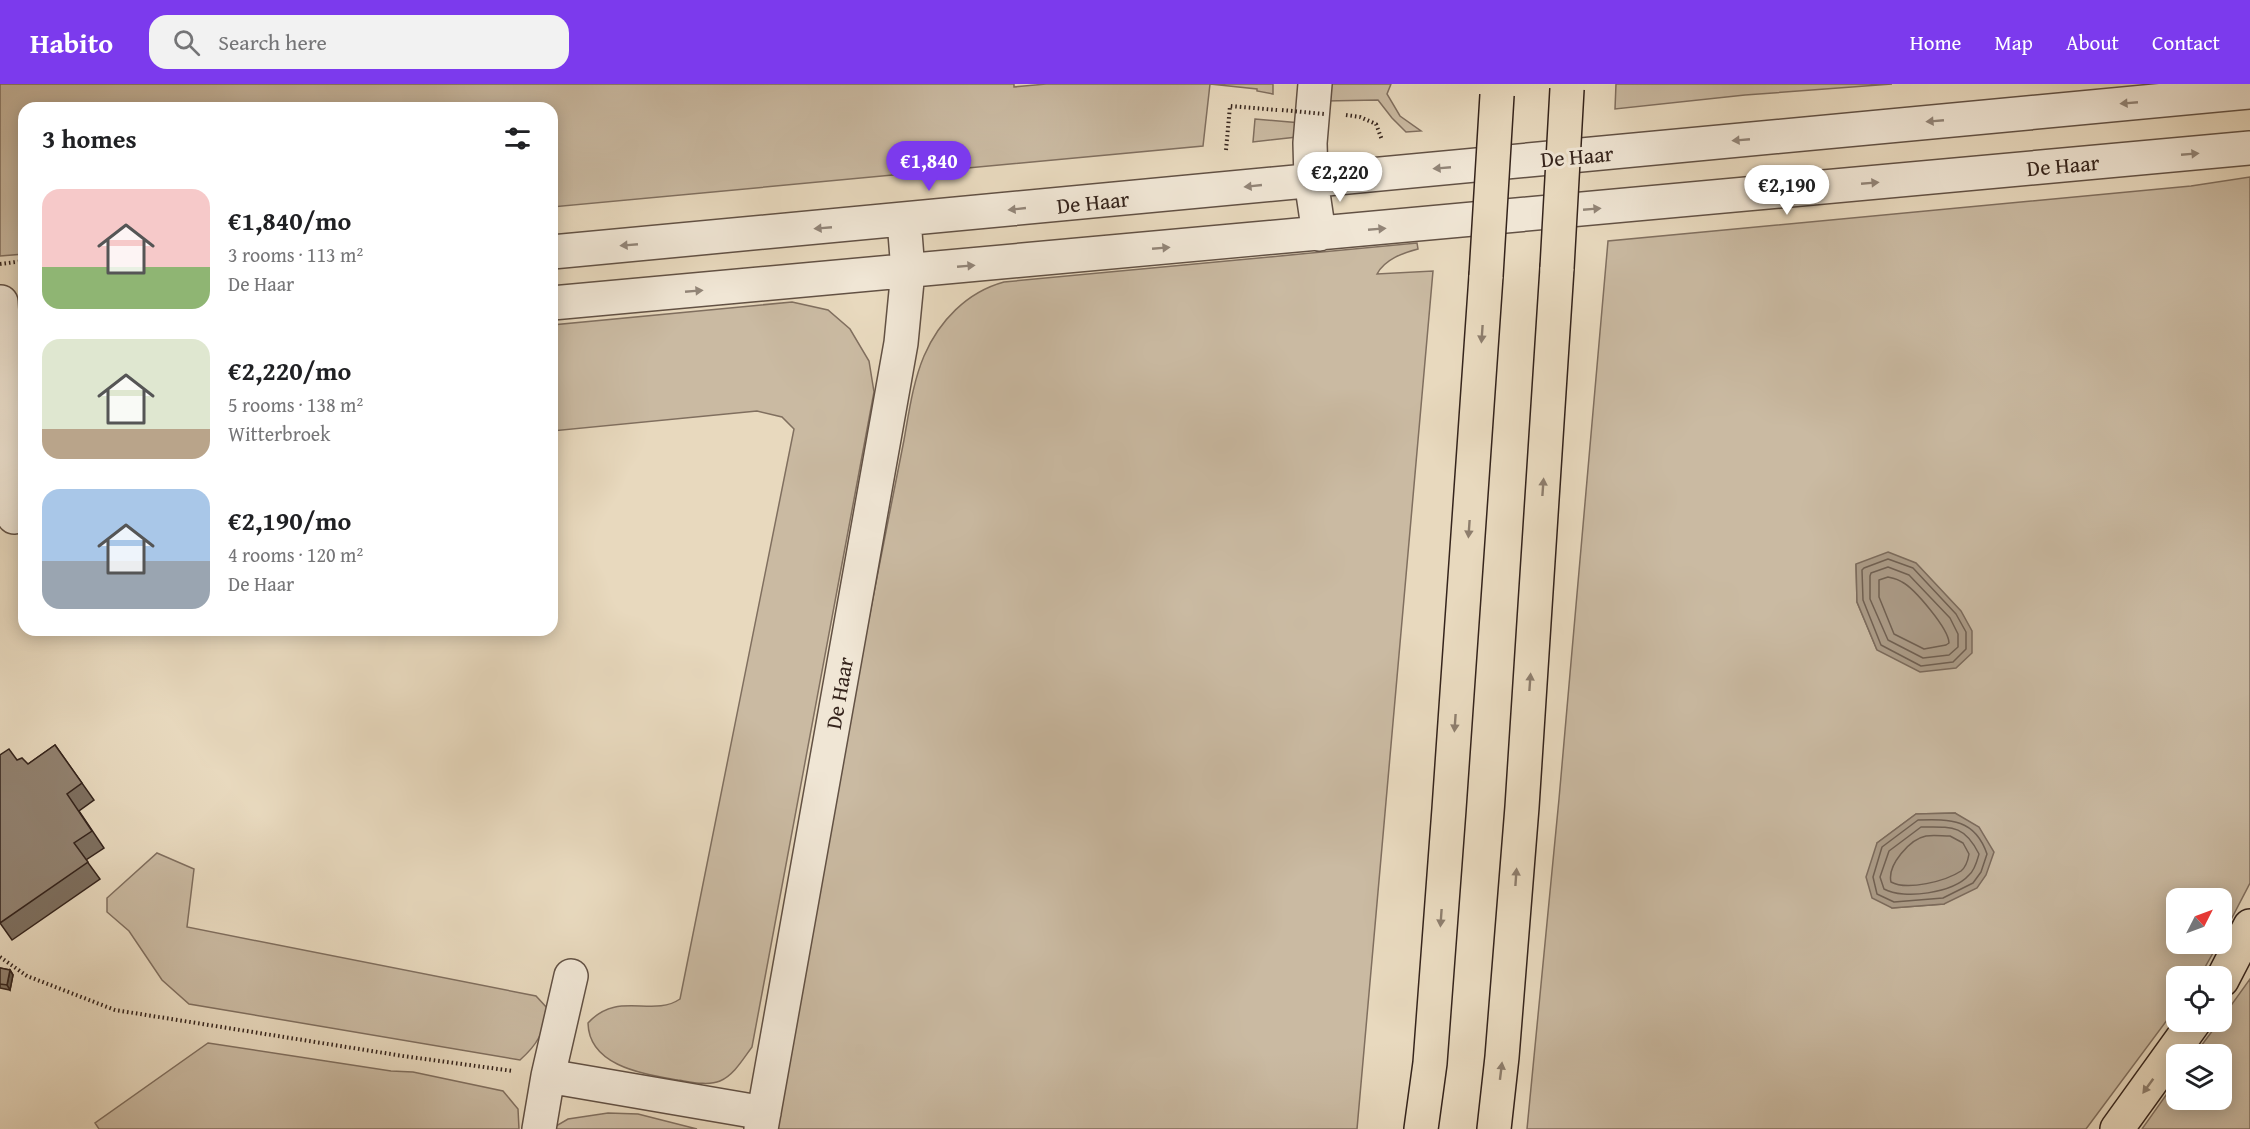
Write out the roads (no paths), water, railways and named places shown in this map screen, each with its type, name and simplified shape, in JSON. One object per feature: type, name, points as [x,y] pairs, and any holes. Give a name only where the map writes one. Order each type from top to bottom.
[{"type":"highway","points":[[1494,1129],[1522,807],[1567,87]]},
{"type":"highway","points":[[1421,1129],[1430,1063],[1449,809],[1497,90]]},
{"type":"highway","points":[[2229,966],[2250,926]]},
{"type":"highway","points":[[2117,1129],[2187,1032]]},
{"type":"street","name":"De Haar","points":[[558,251],[2250,92]]},
{"type":"street","points":[[1319,234],[1311,180],[1310,143],[1320,99]]},
{"type":"street","name":"De Haar","points":[[558,302],[2250,148]]},
{"type":"street","name":"De Haar","points":[[548,1076],[763,1121],[901,343],[908,271],[904,220]]},
{"type":"street","points":[[14,517],[9,352],[0,302],[18,300]]},
{"type":"street","points":[[539,1129],[548,1076],[571,976]]},
{"type":"water","points":[[1888,552],[1916,563],[1961,611],[1972,631],[1972,653],[1956,668],[1920,672],[1877,650],[1857,602],[1856,564]]},
{"type":"water","points":[[1955,813],[1979,827],[1994,852],[1986,875],[1977,888],[1944,904],[1892,908],[1872,898],[1866,877],[1877,843],[1916,814]]}]
